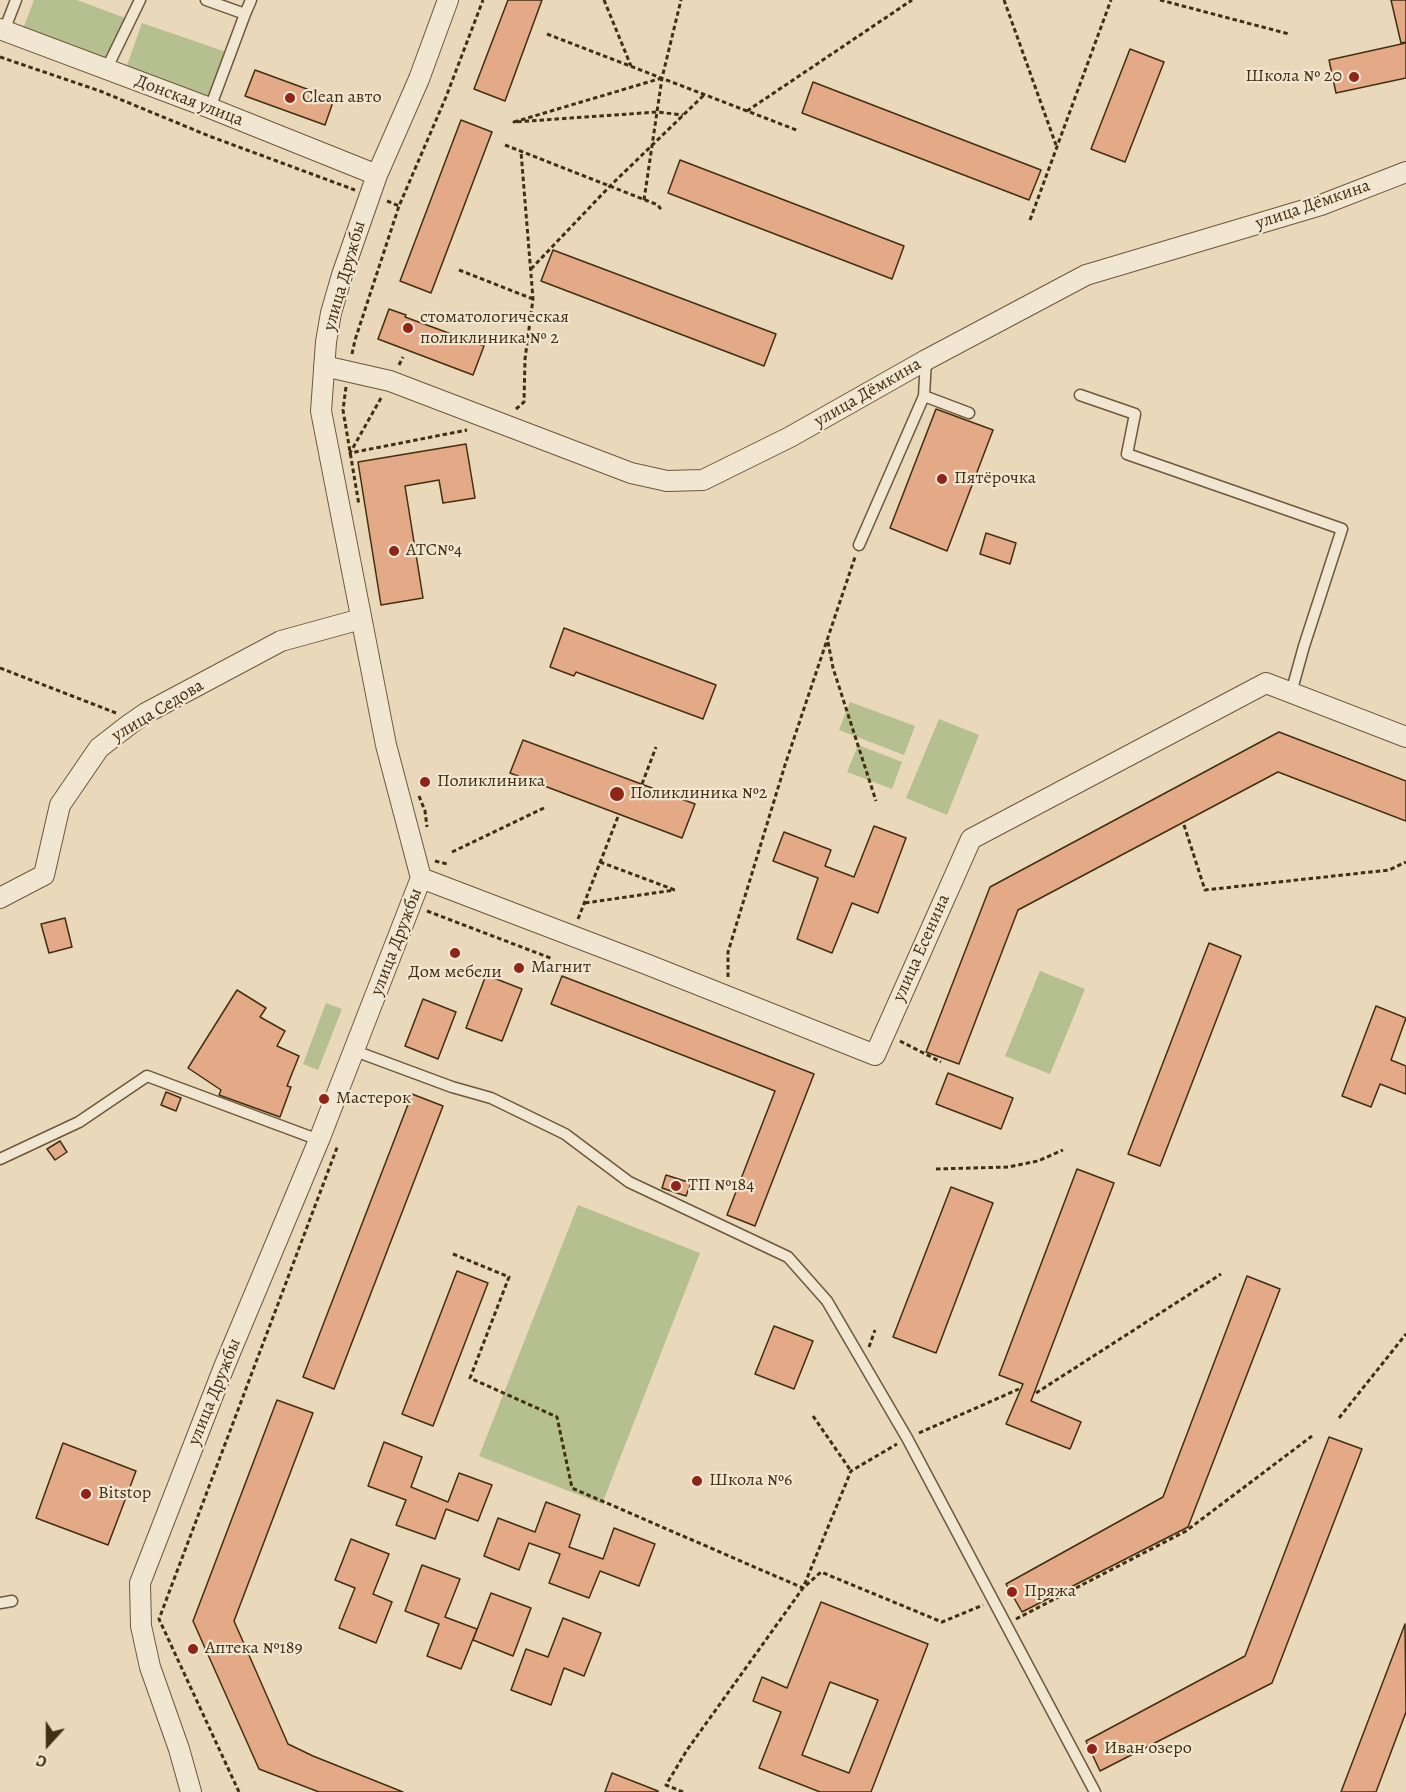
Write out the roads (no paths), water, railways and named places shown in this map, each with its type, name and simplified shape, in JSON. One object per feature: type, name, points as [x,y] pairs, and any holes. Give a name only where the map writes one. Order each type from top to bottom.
[{"type":"street","name":"улица Дружбы","points":[[191,1792],[150,1667],[141,1626],[140,1583],[224,1367],[424,879],[386,745],[321,411],[331,313],[376,175],[419,79],[448,0]]},
{"type":"street","name":"Донская улица","points":[[2,30],[210,108],[376,175]]},
{"type":"street","name":"улица Дёмкина","points":[[324,366],[390,381],[631,473],[666,481],[703,480],[790,437],[926,360],[1086,275],[1321,205],[1406,172]]},
{"type":"street","name":"улица Седова","points":[[0,898],[44,875],[60,805],[99,748],[130,724],[146,713],[281,641],[361,619]]},
{"type":"street","name":"улица Есенина","points":[[424,879],[875,1055],[971,839],[1266,683],[1406,737]]},
{"type":"lane","points":[[2,30],[16,0]]},
{"type":"lane","points":[[106,70],[140,0]]},
{"type":"lane","points":[[206,0],[244,14]]},
{"type":"lane","points":[[210,108],[244,14],[252,0]]},
{"type":"lane","points":[[859,545],[924,396],[926,360]]},
{"type":"lane","points":[[1080,395],[1135,414],[1127,453],[1342,529],[1291,693]]},
{"type":"lane","points":[[924,396],[969,413]]},
{"type":"lane","points":[[355,1051],[452,1087],[491,1098],[565,1134],[629,1182],[788,1257],[827,1301],[907,1438],[1095,1792]]},
{"type":"lane","points":[[0,1159],[79,1122],[147,1076],[318,1140]]},
{"type":"lane","points":[[0,1603],[12,1601]]},
{"type":"place","name":"Школа № 20","points":[[1354,77]]},
{"type":"place","name":"Сlean авто","points":[[290,98]]},
{"type":"place","name":"стоматологическая поликлиника № 2","points":[[408,328]]},
{"type":"place","name":"Пятёрочка","points":[[942,479]]},
{"type":"place","name":"АТС№4","points":[[394,551]]},
{"type":"place","name":"Поликлиника","points":[[425,782]]},
{"type":"place","name":"Поликлиника №2","points":[[617,794]]},
{"type":"place","name":"Дом мебели","points":[[455,953]]},
{"type":"place","name":"Магнит","points":[[519,968]]},
{"type":"place","name":"Мастерок","points":[[324,1099]]},
{"type":"place","name":"ТП №184","points":[[676,1186]]},
{"type":"place","name":"Школа №6","points":[[697,1481]]},
{"type":"place","name":"Bitstop","points":[[86,1494]]},
{"type":"place","name":"Пряжа","points":[[1012,1592]]},
{"type":"place","name":"Аптека №189","points":[[193,1649]]},
{"type":"place","name":"Иван озеро","points":[[1092,1749]]}]
